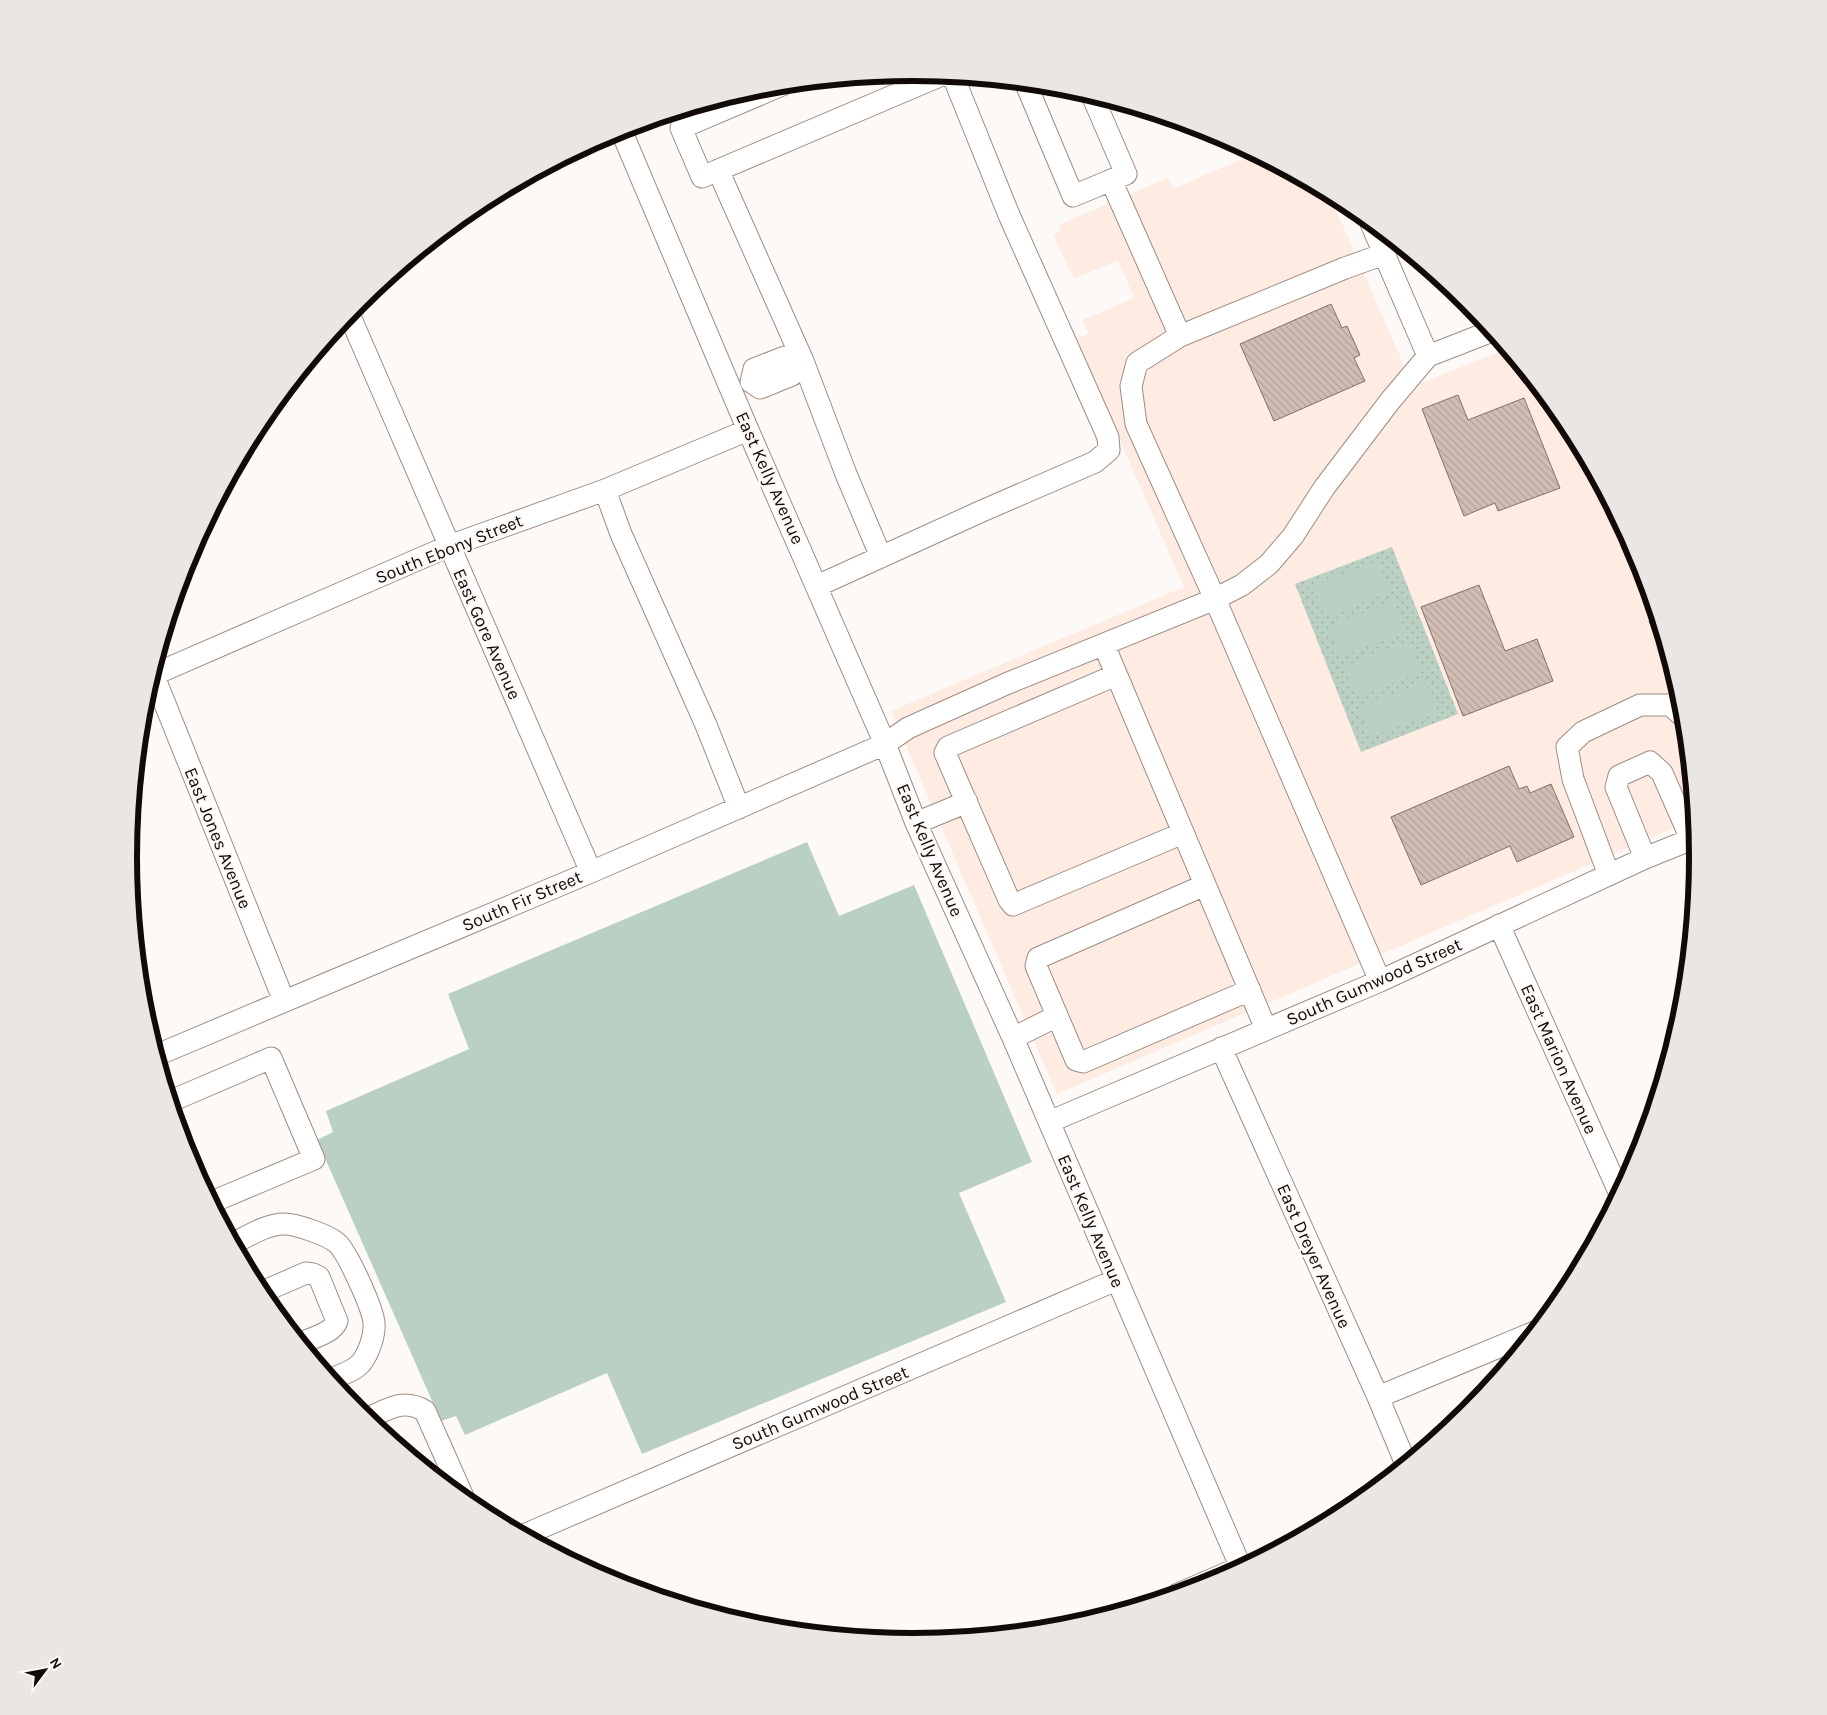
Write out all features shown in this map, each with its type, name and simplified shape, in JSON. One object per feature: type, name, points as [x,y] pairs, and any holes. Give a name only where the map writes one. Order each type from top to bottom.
[{"type":"street","points":[[752,98],[681,128],[702,177],[927,82]]},
{"type":"street","points":[[818,586],[1095,462],[1109,450],[1108,437],[1009,215],[957,83]]},
{"type":"street","points":[[1029,90],[1074,196],[1126,174],[1096,104]]},
{"type":"street","name":"East Kelly Avenue","points":[[624,137],[748,430],[818,586],[885,744],[916,823],[1013,1038],[1239,1562]]},
{"type":"street","points":[[718,170],[882,557]]},
{"type":"street","points":[[1111,180],[1180,336]]},
{"type":"street","points":[[1376,234],[1428,356],[1485,333]]},
{"type":"street","points":[[1380,981],[1215,599],[1136,424],[1131,386],[1138,363],[1180,336],[1345,268],[1384,254]]},
{"type":"street","name":"East Gore Avenue","points":[[353,322],[591,872]]},
{"type":"street","name":"South Fir Street","points":[[163,1053],[739,808],[885,744],[908,728],[1006,684],[1215,599],[1242,584],[1269,564],[1294,536],[1324,488],[1390,401],[1428,356]]},
{"type":"street","points":[[732,390],[751,382],[760,388],[792,375],[800,362]]},
{"type":"street","name":"South Ebony Street","points":[[161,671],[449,546],[606,490],[748,430]]},
{"type":"street","points":[[606,490],[621,534],[706,725],[739,808]]},
{"type":"street","points":[[1104,644],[1266,1029]]},
{"type":"street","points":[[1116,674],[948,747],[945,753],[1009,900],[1013,904],[1183,833]]},
{"type":"street","name":"East Jones Avenue","points":[[157,685],[284,1001]]},
{"type":"street","points":[[1609,875],[1573,779],[1567,746],[1583,732],[1640,705],[1670,706],[1676,711]]},
{"type":"street","points":[[1645,858],[1616,787],[1619,776],[1650,762],[1662,773],[1689,827]]},
{"type":"street","points":[[916,823],[967,802]]},
{"type":"street","name":"South Gumwood Street","points":[[1049,1122],[1380,981],[1645,858],[1689,840]]},
{"type":"street","points":[[1205,885],[1038,958],[1036,966],[1076,1060],[1083,1062],[1250,990]]},
{"type":"street","name":"East Marion Avenue","points":[[1499,925],[1617,1186]]},
{"type":"street","points":[[1013,1038],[1058,1016]]},
{"type":"street","name":"East Dreyer Avenue","points":[[1221,1048],[1378,1397],[1404,1458]]},
{"type":"street","points":[[176,1099],[271,1058],[314,1158],[217,1200]]},
{"type":"street","points":[[238,1241],[272,1226],[290,1224],[328,1237],[337,1243],[347,1255],[372,1315],[374,1330],[362,1361],[357,1367],[337,1376]]},
{"type":"street","points":[[268,1290],[306,1274],[313,1274],[319,1278],[337,1321],[331,1329],[307,1340]]},
{"type":"street","name":"South Gumwood Street","points":[[530,1533],[1116,1280]]},
{"type":"street","points":[[1378,1397],[1524,1336]]},
{"type":"street","points":[[375,1415],[399,1405],[408,1404],[424,1411],[458,1485]]},
{"type":"shaded area","points":[[1248,157],[1302,185],[1334,205],[1413,386],[1501,351],[1529,385],[1559,426],[1586,469],[1610,514],[1631,560],[1649,608],[1675,706],[1683,756],[1689,822],[1057,1094],[891,711],[1184,587],[1076,339],[1088,334],[1083,320],[1134,298],[1118,260],[1074,279],[1053,235],[1061,231],[1059,225],[1168,178],[1173,189]]},
{"type":"green space","points":[[1392,547],[1458,714],[1361,752],[1295,584]]},
{"type":"green space","points":[[1378,561],[1390,592],[1325,617],[1313,586]]},
{"type":"green space","points":[[1394,601],[1406,632],[1341,657],[1328,626]]},
{"type":"green space","points":[[1409,641],[1421,672],[1356,697],[1344,666]]},
{"type":"green space","points":[[1425,681],[1437,712],[1371,737],[1359,707]]},
{"type":"green space","points":[[807,842],[839,916],[914,885],[1032,1162],[959,1193],[1006,1302],[642,1454],[607,1373],[465,1435],[456,1416],[441,1421],[317,1140],[333,1132],[326,1111],[469,1049],[448,994]]},
{"type":"building","points":[[1331,304],[1342,328],[1347,326],[1360,355],[1354,358],[1365,381],[1274,421],[1240,344]]},
{"type":"building","points":[[1458,395],[1468,420],[1524,398],[1560,488],[1498,511],[1495,503],[1464,516],[1422,409]]},
{"type":"building","points":[[1479,585],[1505,651],[1537,639],[1553,681],[1463,716],[1421,607]]},
{"type":"building","points":[[1652,620],[1663,657],[1649,621]]},
{"type":"building","points":[[1509,766],[1519,789],[1527,786],[1530,793],[1551,784],[1574,837],[1517,862],[1510,846],[1421,885],[1391,817]]}]
